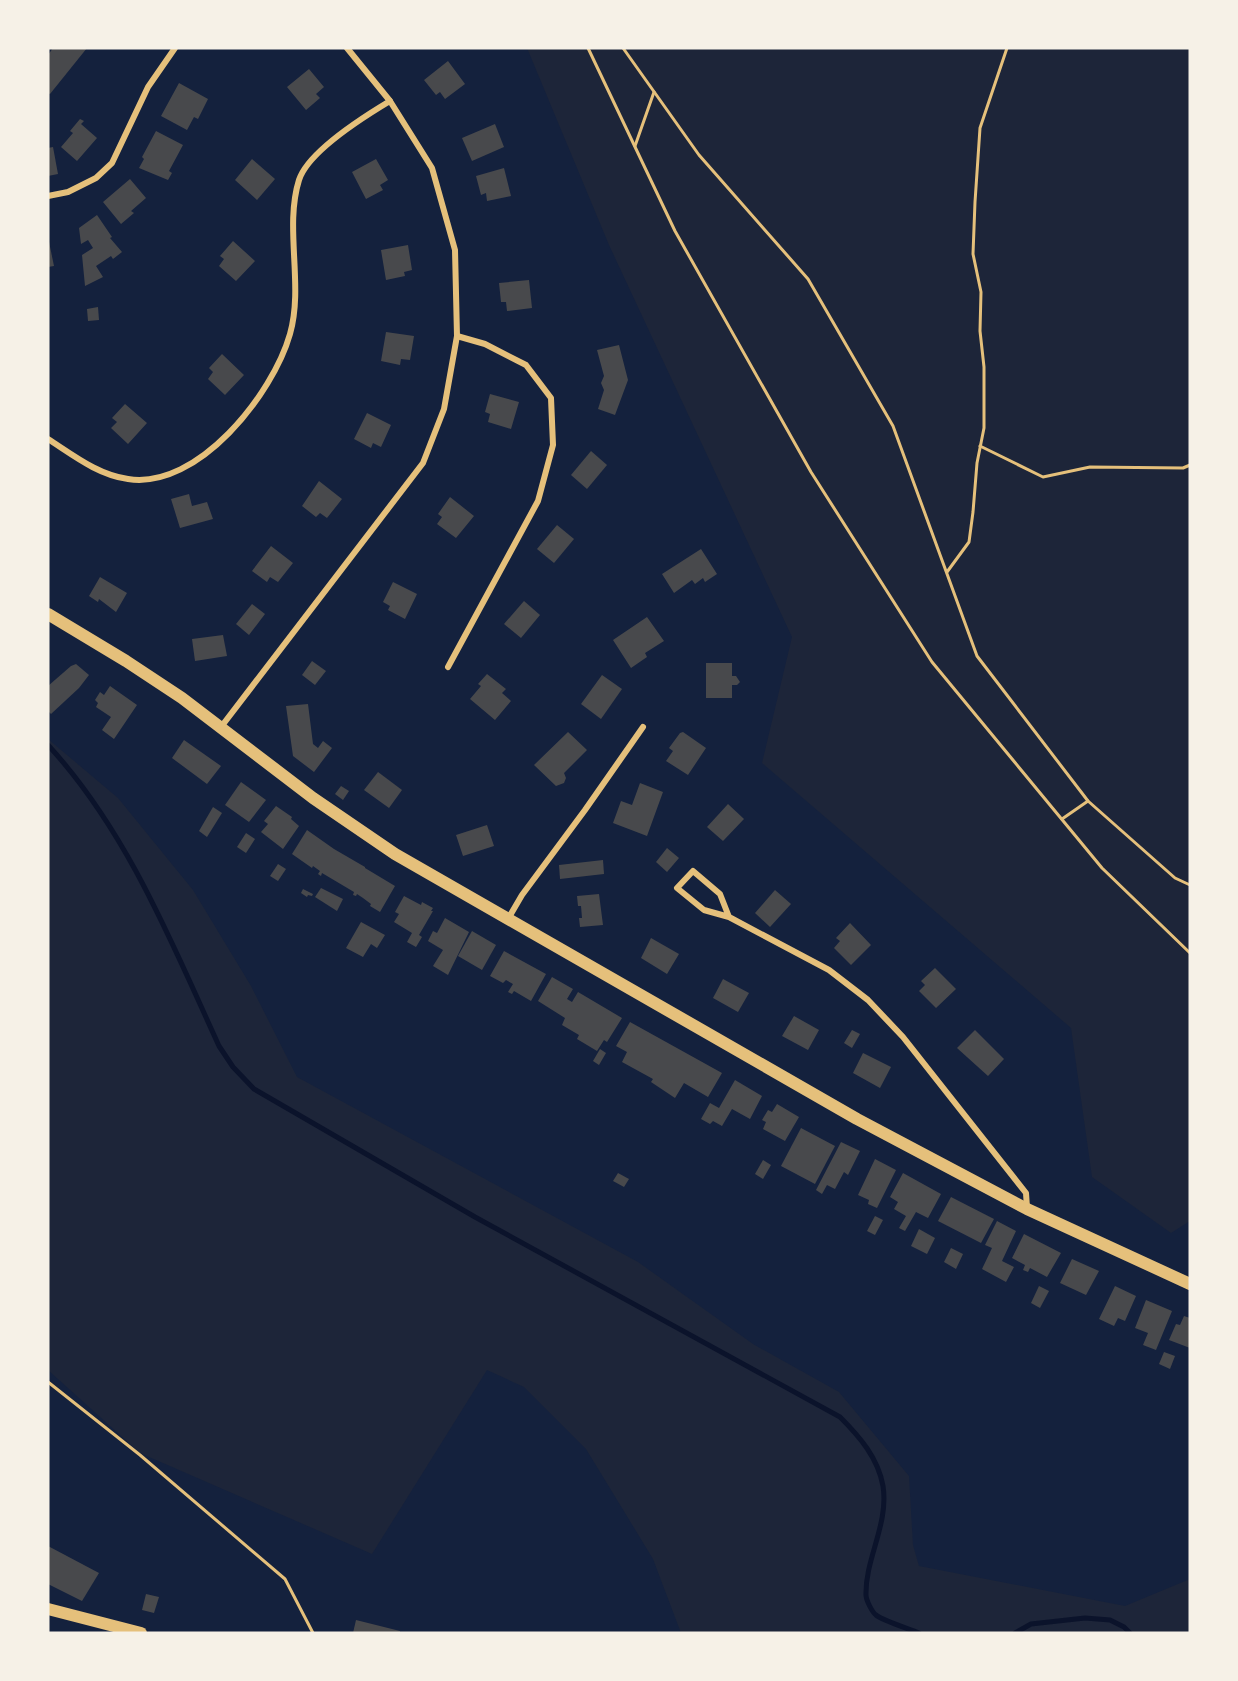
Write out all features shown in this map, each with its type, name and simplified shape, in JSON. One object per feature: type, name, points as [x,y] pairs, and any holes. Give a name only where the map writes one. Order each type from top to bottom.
[{"type":"main road","points":[[48,614],[126,661],[221,727],[313,798],[394,854],[856,1119],[1027,1209],[1190,1284]]},
{"type":"main road","points":[[48,1609],[141,1633]]},
{"type":"street","points":[[48,196],[68,192],[96,178],[112,163],[148,87],[175,48]]},
{"type":"street","points":[[221,727],[423,463],[444,409],[457,336],[455,250],[432,168],[390,100],[347,48]]},
{"type":"street","points":[[48,439],[97,470],[129,480],[153,478],[178,472],[228,434],[261,393],[276,369],[290,334],[296,297],[295,205],[300,179],[315,154],[390,100]]},
{"type":"street","points":[[448,668],[538,501],[553,445],[551,398],[526,365],[486,344],[457,336]]},
{"type":"street","points":[[508,919],[522,895],[643,727]]},
{"type":"street","points":[[729,916],[720,894],[693,871],[677,888],[704,910],[729,916],[829,970],[868,1000],[903,1037],[1026,1194],[1027,1209]]},
{"type":"path","points":[[588,48],[675,231],[811,472],[932,662],[1102,868],[1190,953]]},
{"type":"path","points":[[623,48],[699,154],[808,279],[893,426],[977,656],[1088,801],[1175,878],[1190,885]]},
{"type":"path","points":[[947,573],[969,543],[984,428],[984,367],[980,331],[981,292],[973,254],[980,128],[1007,48]]},
{"type":"path","points":[[634,146],[654,92]]},
{"type":"path","points":[[980,446],[1043,477],[1090,467],[1184,468],[1190,465]]},
{"type":"path","points":[[1062,819],[1088,801]]},
{"type":"path","points":[[48,1382],[140,1455],[285,1579],[313,1633]]},
{"type":"shaded area","points":[[527,48],[1190,48],[1190,1221],[1171,1233],[1092,1177],[1071,1028],[762,763],[792,637],[609,245]]},
{"type":"shaded area","points":[[48,739],[118,798],[193,890],[251,986],[297,1077],[638,1262],[753,1344],[839,1392],[909,1476],[913,1545],[919,1566],[1125,1606],[1190,1579],[1190,1633],[681,1633],[653,1559],[586,1449],[524,1387],[487,1370],[372,1554],[140,1453],[48,1370]]},
{"type":"building","points":[[53,48],[87,48],[50,94],[48,93],[48,55]]},
{"type":"building","points":[[448,61],[465,84],[445,99],[440,92],[436,95],[424,80]]},
{"type":"building","points":[[309,69],[324,87],[316,94],[320,98],[306,110],[287,87]]},
{"type":"building","points":[[179,83],[208,99],[198,119],[194,117],[187,130],[161,116]]},
{"type":"building","points":[[80,119],[84,121],[81,124],[97,138],[77,161],[61,147],[73,133],[70,131]]},
{"type":"building","points":[[495,124],[504,147],[472,161],[462,138]]},
{"type":"building","points":[[156,131],[183,145],[169,171],[172,173],[168,180],[139,168],[144,159],[142,157]]},
{"type":"building","points":[[53,147],[58,174],[48,176],[48,148]]},
{"type":"building","points":[[252,159],[275,179],[257,200],[235,180]]},
{"type":"building","points":[[376,159],[388,180],[380,185],[383,190],[366,199],[352,172]]},
{"type":"building","points":[[504,168],[511,196],[487,201],[486,193],[481,195],[476,176]]},
{"type":"building","points":[[130,179],[146,198],[131,211],[134,213],[121,224],[103,202]]},
{"type":"building","points":[[97,215],[112,237],[110,238],[122,252],[113,259],[111,256],[96,266],[103,277],[85,286],[82,255],[93,248],[88,240],[81,244],[79,228]]},
{"type":"building","points":[[48,237],[54,266],[48,267]]},
{"type":"building","points":[[233,241],[255,261],[236,281],[219,266],[224,259],[220,256]]},
{"type":"building","points":[[408,245],[412,270],[404,272],[405,276],[386,280],[381,250]]},
{"type":"building","points":[[529,280],[532,308],[507,311],[506,302],[501,302],[499,283]]},
{"type":"building","points":[[98,307],[99,320],[88,321],[87,309]]},
{"type":"building","points":[[386,332],[414,336],[410,360],[401,359],[400,365],[381,361]]},
{"type":"building","points":[[619,345],[628,380],[615,415],[598,409],[604,390],[601,383],[604,376],[597,350]]},
{"type":"building","points":[[222,354],[244,375],[225,395],[208,379],[213,372],[209,368]]},
{"type":"building","points":[[490,394],[519,402],[511,429],[488,422],[490,414],[485,412]]},
{"type":"building","points":[[125,404],[147,423],[128,444],[111,428],[117,422],[112,418]]},
{"type":"building","points":[[367,413],[391,425],[381,447],[373,443],[371,448],[354,439]]},
{"type":"building","points":[[591,451],[607,465],[587,489],[571,475]]},
{"type":"building","points":[[319,481],[342,499],[327,518],[320,513],[316,517],[302,506]]},
{"type":"building","points":[[189,494],[192,506],[207,502],[213,519],[180,528],[171,499]]},
{"type":"building","points":[[450,497],[474,516],[456,538],[437,524],[442,517],[438,514]]},
{"type":"building","points":[[557,525],[574,539],[554,563],[537,549]]},
{"type":"building","points":[[271,546],[293,563],[278,582],[270,577],[267,582],[252,571]]},
{"type":"building","points":[[701,549],[717,574],[705,582],[703,578],[695,584],[692,580],[674,593],[662,574]]},
{"type":"building","points":[[100,577],[127,593],[116,612],[99,599],[98,602],[89,596]]},
{"type":"building","points":[[393,582],[417,594],[405,619],[388,610],[390,606],[383,602]]},
{"type":"building","points":[[524,601],[540,615],[521,638],[504,624]]},
{"type":"building","points":[[252,604],[265,614],[249,635],[236,624]]},
{"type":"building","points":[[647,617],[664,641],[645,653],[647,657],[631,668],[613,640]]},
{"type":"building","points":[[223,635],[227,656],[195,661],[192,639]]},
{"type":"building","points":[[312,661],[326,671],[315,685],[302,675]]},
{"type":"building","points":[[706,663],[732,663],[732,676],[736,676],[740,682],[732,685],[732,698],[706,698]]},
{"type":"building","points":[[76,664],[89,675],[79,688],[51,714],[48,711],[48,686]]},
{"type":"building","points":[[487,674],[506,689],[502,693],[511,701],[495,720],[470,699],[481,686],[478,684]]},
{"type":"building","points":[[602,675],[622,689],[601,719],[581,704]]},
{"type":"building","points":[[110,686],[137,705],[114,739],[102,730],[111,717],[96,707],[98,703],[95,700],[100,692],[104,695]]},
{"type":"building","points":[[308,704],[313,744],[318,748],[323,741],[332,748],[314,772],[293,756],[286,706]]},
{"type":"building","points":[[568,732],[587,750],[564,773],[566,778],[564,783],[556,786],[534,765]]},
{"type":"building","points":[[683,732],[706,748],[688,775],[666,761],[673,751],[669,748]]},
{"type":"building","points":[[184,740],[221,766],[207,784],[172,758]]},
{"type":"building","points":[[378,772],[402,790],[389,808],[364,790]]},
{"type":"building","points":[[241,782],[266,800],[249,822],[225,805]]},
{"type":"building","points":[[640,783],[663,792],[647,836],[613,823],[621,801],[632,805]]},
{"type":"building","points":[[341,786],[349,791],[343,800],[335,794]]},
{"type":"building","points":[[728,804],[744,819],[723,841],[707,827]]},
{"type":"building","points":[[276,806],[292,817],[291,819],[299,826],[283,849],[261,832],[268,824],[264,821]]},
{"type":"building","points":[[213,807],[222,813],[207,837],[199,831]]},
{"type":"building","points":[[487,825],[494,846],[463,856],[456,835]]},
{"type":"building","points":[[307,830],[395,886],[380,912],[357,894],[353,895],[354,892],[322,873],[321,876],[318,874],[320,871],[292,854]]},
{"type":"building","points":[[246,833],[255,839],[246,853],[237,847]]},
{"type":"building","points":[[667,848],[679,858],[667,872],[656,862]]},
{"type":"building","points":[[603,860],[604,874],[560,879],[559,865]]},
{"type":"building","points":[[278,864],[286,869],[278,881],[270,876]]},
{"type":"building","points":[[321,888],[343,899],[337,911],[315,897]]},
{"type":"building","points":[[303,889],[313,894],[312,896],[307,897],[301,893]]},
{"type":"building","points":[[775,890],[791,904],[770,927],[755,913]]},
{"type":"building","points":[[599,894],[603,925],[580,927],[581,906],[578,906],[577,896]]},
{"type":"building","points":[[404,896],[421,905],[422,902],[433,908],[419,935],[422,937],[416,947],[407,942],[412,933],[394,922],[399,914],[395,912]]},
{"type":"building","points":[[445,918],[469,932],[448,975],[433,966],[443,950],[428,941],[433,931],[437,933]]},
{"type":"building","points":[[361,922],[385,935],[377,948],[371,944],[363,957],[346,948]]},
{"type":"building","points":[[850,923],[871,945],[851,965],[834,948],[840,941],[836,938]]},
{"type":"building","points":[[472,931],[496,945],[482,970],[458,956]]},
{"type":"building","points":[[651,938],[679,954],[667,974],[641,958]]},
{"type":"building","points":[[504,951],[546,974],[531,1001],[514,991],[512,994],[508,992],[513,984],[506,980],[503,983],[490,976]]},
{"type":"building","points":[[935,968],[956,989],[936,1008],[919,991],[925,985],[921,981]]},
{"type":"building","points":[[552,977],[573,989],[567,999],[572,1002],[578,992],[622,1018],[607,1042],[604,1040],[597,1051],[577,1039],[579,1035],[562,1025],[565,1018],[538,1001]]},
{"type":"building","points":[[723,979],[749,993],[738,1012],[713,998]]},
{"type":"building","points":[[794,1016],[819,1030],[808,1050],[782,1036]]},
{"type":"building","points":[[630,1022],[722,1073],[708,1097],[684,1083],[675,1098],[651,1082],[653,1079],[622,1062],[627,1052],[616,1046]]},
{"type":"building","points":[[852,1030],[860,1034],[852,1048],[844,1043]]},
{"type":"building","points":[[975,1030],[1004,1059],[988,1076],[957,1048]]},
{"type":"building","points":[[600,1049],[606,1053],[599,1065],[593,1061]]},
{"type":"building","points":[[863,1053],[891,1067],[880,1088],[853,1073]]},
{"type":"building","points":[[735,1080],[762,1096],[750,1119],[732,1109],[722,1126],[713,1121],[710,1124],[701,1119],[710,1103],[719,1108]]},
{"type":"building","points":[[777,1104],[799,1117],[785,1141],[763,1129],[766,1122],[762,1120],[768,1110],[772,1112]]},
{"type":"building","points":[[801,1128],[835,1146],[815,1184],[781,1166]]},
{"type":"building","points":[[841,1142],[860,1151],[848,1175],[844,1172],[835,1189],[827,1185],[822,1194],[816,1190]]},
{"type":"building","points":[[875,1159],[896,1170],[877,1208],[868,1204],[869,1200],[858,1195]]},
{"type":"building","points":[[763,1160],[771,1165],[763,1179],[755,1174]]},
{"type":"building","points":[[618,1173],[629,1179],[624,1187],[613,1181]]},
{"type":"building","points":[[903,1173],[941,1194],[928,1218],[916,1212],[905,1231],[899,1228],[906,1216],[894,1209],[898,1202],[890,1197]]},
{"type":"building","points":[[951,1197],[994,1219],[981,1243],[938,1221]]},
{"type":"building","points":[[875,1216],[883,1220],[875,1235],[867,1231]]},
{"type":"building","points":[[997,1221],[1016,1231],[1002,1261],[1014,1267],[1006,1282],[982,1269],[992,1248],[985,1245]]},
{"type":"building","points":[[919,1229],[935,1238],[927,1254],[911,1246]]},
{"type":"building","points":[[1024,1234],[1061,1253],[1047,1277],[1030,1268],[1028,1272],[1023,1270],[1025,1265],[1012,1258]]},
{"type":"building","points":[[951,1248],[963,1254],[956,1269],[944,1262]]},
{"type":"building","points":[[1072,1259],[1099,1271],[1086,1295],[1060,1283]]},
{"type":"building","points":[[1039,1286],[1049,1291],[1040,1308],[1031,1303]]},
{"type":"building","points":[[1115,1286],[1136,1296],[1125,1321],[1118,1318],[1114,1326],[1099,1319]]},
{"type":"building","points":[[1146,1300],[1172,1311],[1156,1350],[1143,1345],[1148,1333],[1135,1328]]},
{"type":"building","points":[[1184,1316],[1190,1318],[1190,1348],[1169,1340],[1176,1324],[1180,1325]]},
{"type":"building","points":[[1164,1352],[1175,1356],[1170,1369],[1159,1364]]},
{"type":"building","points":[[48,1546],[99,1573],[82,1601],[48,1584]]},
{"type":"building","points":[[146,1594],[159,1597],[154,1613],[142,1610]]},
{"type":"building","points":[[356,1620],[400,1631],[400,1633],[353,1633]]},
{"type":"waterway","points":[[48,745],[76,778],[124,850],[165,927],[219,1046],[233,1067],[254,1089],[475,1217],[840,1417],[867,1448],[877,1466],[883,1486],[883,1514],[869,1568],[867,1600],[879,1617],[919,1633]]},
{"type":"waterway","points":[[1015,1633],[1031,1624],[1085,1618],[1110,1620],[1130,1633]]}]
